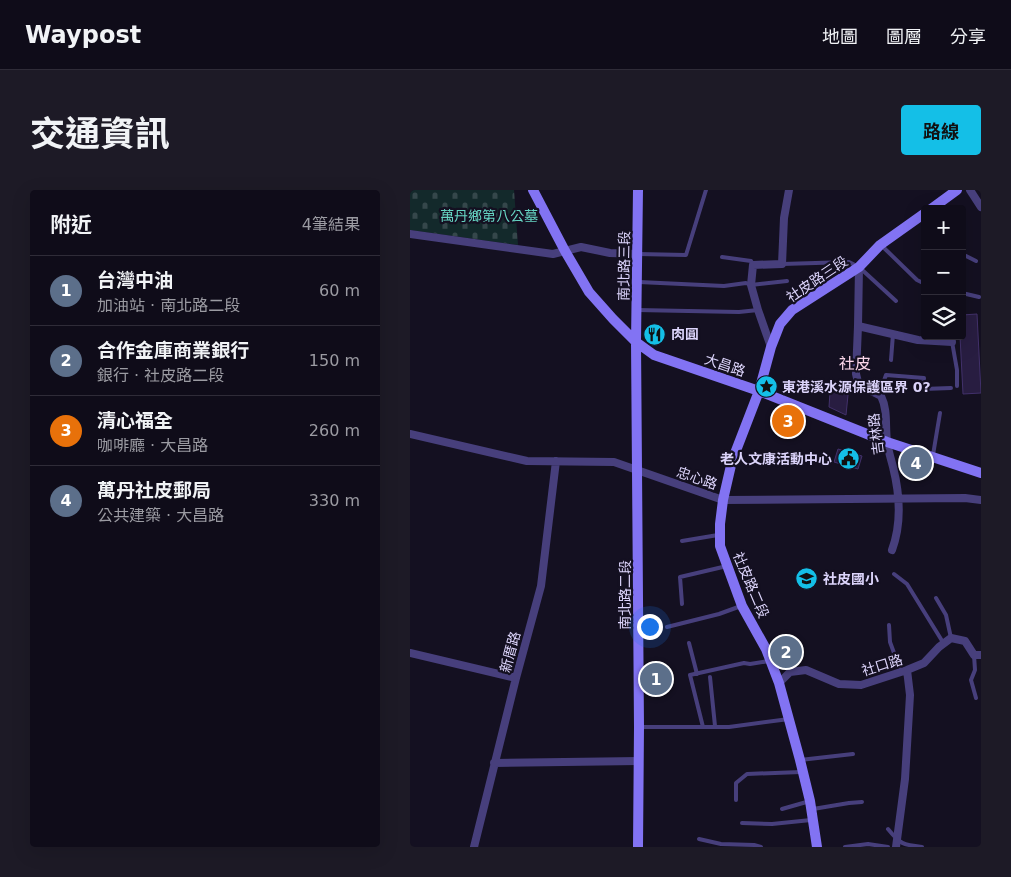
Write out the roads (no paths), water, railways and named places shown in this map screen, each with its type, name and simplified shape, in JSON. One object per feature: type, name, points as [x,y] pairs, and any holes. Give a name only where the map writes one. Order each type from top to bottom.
[{"type":"street","name":"大昌路","points":[[533,190],[589,292],[612,319],[636,342],[654,355],[759,391],[887,442],[981,473]]},
{"type":"street","name":"南北路三段","points":[[636,342],[638,190]]},
{"type":"street","points":[[771,347],[751,284],[753,265],[782,264],[784,218],[789,190]]},
{"type":"street","points":[[970,190],[981,207]]},
{"type":"street","name":"社皮路三段","points":[[936,205],[953,191]]},
{"type":"street","name":"社皮路三段","points":[[759,391],[771,347],[780,324],[792,310],[859,267],[880,245],[921,216]]},
{"type":"street","points":[[410,234],[553,254],[581,247],[610,253],[638,254]]},
{"type":"street","name":"吉林路","points":[[859,267],[856,374],[858,382],[864,388],[879,394],[884,401],[887,442],[899,500],[899,522],[892,550]]},
{"type":"street","points":[[858,326],[921,340]]},
{"type":"street","name":"南北路二段","points":[[636,342],[638,847]]},
{"type":"street","name":"社皮路二段","points":[[759,391],[732,461],[723,500],[720,546],[742,606],[766,649],[779,683],[803,772],[817,847]]},
{"type":"street","name":"忠心路","points":[[410,434],[527,461],[614,462],[723,500],[965,498],[981,500]]},
{"type":"street","name":"新厝路","points":[[474,847],[541,586],[556,461]]},
{"type":"street","points":[[951,638],[965,641],[978,655]]},
{"type":"street","name":"社口路","points":[[779,683],[790,672],[806,670],[839,684],[861,685],[924,663],[951,638]]},
{"type":"street","points":[[410,654],[516,678]]},
{"type":"street","points":[[897,844],[906,779],[910,695],[904,671]]},
{"type":"street","points":[[494,764],[639,761]]},
{"type":"lane","points":[[638,254],[686,255],[706,190]]},
{"type":"lane","points":[[880,245],[921,282]]},
{"type":"lane","points":[[966,256],[976,261]]},
{"type":"lane","points":[[722,257],[751,260],[753,265]]},
{"type":"lane","points":[[782,264],[849,262],[859,267],[896,301]]},
{"type":"lane","points":[[637,282],[724,286],[787,281]]},
{"type":"lane","points":[[966,294],[979,297]]},
{"type":"lane","points":[[636,310],[739,312],[758,310]]},
{"type":"lane","points":[[891,360],[893,334]]},
{"type":"lane","points":[[952,340],[957,370],[957,386]]},
{"type":"lane","points":[[879,394],[886,375],[924,378],[923,389],[951,388]]},
{"type":"lane","points":[[932,457],[940,413]]},
{"type":"lane","points":[[682,541],[720,534]]},
{"type":"lane","points":[[682,604],[680,578],[727,566]]},
{"type":"lane","points":[[894,574],[907,584],[944,644]]},
{"type":"lane","points":[[936,598],[946,615],[951,638]]},
{"type":"lane","points":[[667,627],[719,614],[742,606]]},
{"type":"lane","points":[[888,625],[890,642],[904,671]]},
{"type":"lane","points":[[689,643],[697,674]]},
{"type":"lane","points":[[976,698],[972,680],[978,655]]},
{"type":"lane","points":[[703,726],[690,675],[744,663],[771,661]]},
{"type":"lane","points":[[710,677],[714,726]]},
{"type":"lane","points":[[639,727],[729,727],[790,719]]},
{"type":"lane","points":[[800,760],[853,754]]},
{"type":"lane","points":[[736,800],[736,783],[748,774],[803,772]]},
{"type":"lane","points":[[742,823],[772,824],[811,810],[862,802]]},
{"type":"lane","points":[[782,809],[811,810]]},
{"type":"lane","points":[[888,829],[897,844],[922,847]]},
{"type":"lane","points":[[699,839],[721,844],[761,847]]},
{"type":"lane","points":[[845,847],[868,844],[888,847]]},
{"type":"place","name":"肉圓","points":[[655,334]]},
{"type":"place","name":"東港溪水源保護區界 0?","points":[[766,387]]},
{"type":"place","name":"清心福全","points":[[788,421]]},
{"type":"place","name":"老人文康活動中心","points":[[848,459]]},
{"type":"place","name":"萬丹社皮郵局","points":[[916,463]]},
{"type":"place","name":"社皮國小","points":[[807,579]]},
{"type":"place","name":"合作金庫商業銀行","points":[[786,652]]},
{"type":"place","name":"台灣中油","points":[[656,679]]},
{"type":"district","name":"社皮","points":[[855,363]]},
{"type":"park label","name":"萬丹鄉第八公墓","points":[[489,216]]}]
